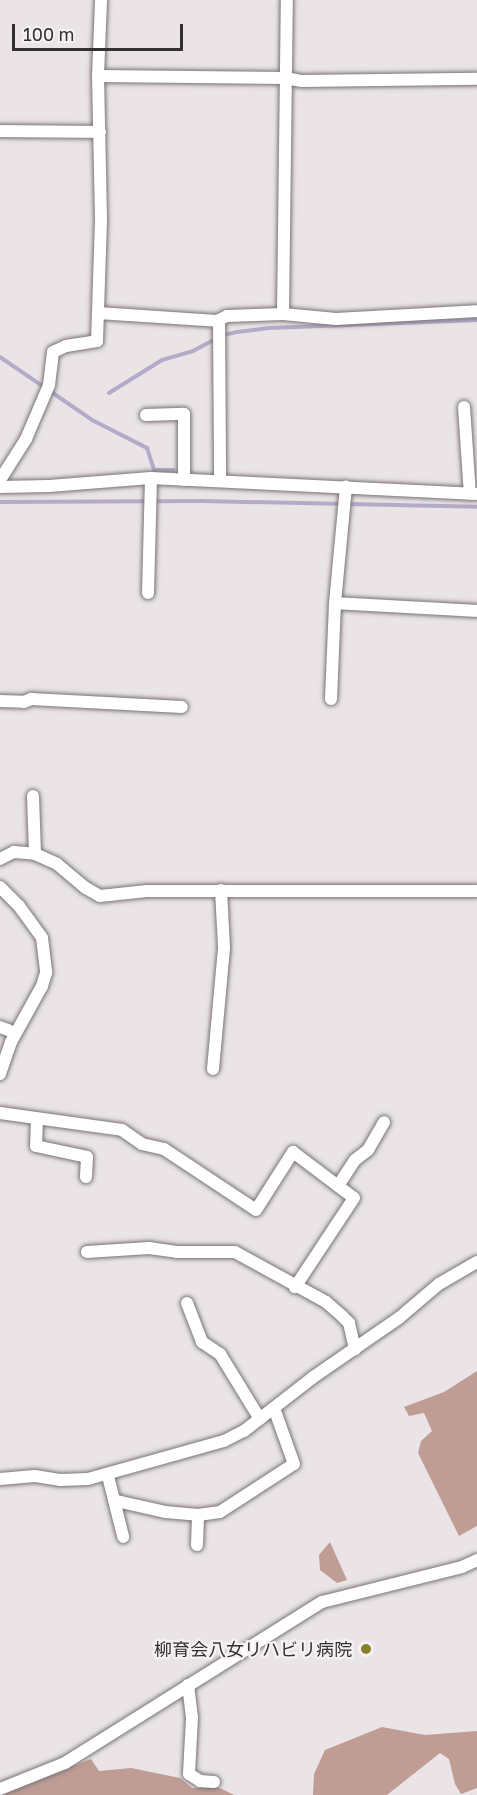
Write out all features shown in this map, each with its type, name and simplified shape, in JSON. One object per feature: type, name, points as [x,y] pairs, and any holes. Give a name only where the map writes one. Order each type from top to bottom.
[{"type":"street","points":[[0,480],[26,439],[49,385],[53,352],[66,346],[97,341],[100,132],[98,76],[101,0]]},
{"type":"street","points":[[283,314],[286,0]]},
{"type":"street","points":[[98,76],[286,78],[302,81],[477,80]]},
{"type":"street","points":[[0,131],[100,132]]},
{"type":"street","points":[[98,313],[219,320],[227,316],[283,314],[336,319],[477,311]]},
{"type":"street","points":[[219,320],[220,481]]},
{"type":"street","points":[[0,487],[50,486],[151,478],[473,494],[464,407]]},
{"type":"street","points":[[146,415],[184,414],[184,480]]},
{"type":"street","points":[[148,593],[151,478]]},
{"type":"street","points":[[331,699],[335,603],[346,487]]},
{"type":"street","points":[[335,603],[477,611]]},
{"type":"street","points":[[0,701],[24,702],[31,699],[182,707]]},
{"type":"street","points":[[33,796],[35,854]]},
{"type":"street","points":[[0,859],[14,852],[35,854],[57,864],[86,888],[100,896],[147,891],[221,890],[477,891]]},
{"type":"street","points":[[0,887],[19,906],[42,938],[46,973],[42,986],[11,1042],[0,1074]]},
{"type":"street","points":[[213,1069],[223,969],[221,890]]},
{"type":"street","points":[[0,1113],[122,1130],[142,1144],[164,1149],[256,1210],[293,1152],[354,1198],[295,1287]]},
{"type":"street","points":[[37,1119],[36,1146],[87,1157],[86,1177]]},
{"type":"street","points":[[338,1186],[356,1160],[368,1150],[384,1122]]},
{"type":"street","points":[[87,1252],[149,1248],[177,1252],[235,1252],[326,1302],[349,1323],[355,1349]]},
{"type":"street","points":[[0,1479],[35,1476],[60,1480],[108,1476],[224,1442],[260,1419],[398,1320],[439,1284],[477,1262]]},
{"type":"street","points":[[187,1303],[202,1342],[220,1354],[260,1419]]},
{"type":"street","points":[[114,1500],[165,1512],[198,1515],[220,1512],[294,1464],[274,1408]]},
{"type":"street","points":[[108,1476],[123,1537]]},
{"type":"street","points":[[197,1545],[198,1515]]},
{"type":"street","points":[[0,1789],[65,1763],[322,1602],[462,1567],[477,1560]]},
{"type":"street","points":[[188,1685],[192,1718],[189,1774],[200,1781],[214,1782]]},
{"type":"shaded area","points":[[477,1371],[477,1526],[459,1536],[418,1453],[421,1441],[432,1431],[424,1413],[409,1416],[404,1407],[444,1392]]},
{"type":"shaded area","points":[[330,1542],[347,1580],[337,1583],[320,1570],[319,1555]]},
{"type":"shaded area","points":[[382,1727],[425,1735],[477,1731],[477,1788],[461,1794],[455,1784],[449,1759],[440,1753],[387,1795],[313,1795],[314,1774],[325,1750]]},
{"type":"shaded area","points":[[91,1759],[99,1771],[131,1768],[180,1778],[192,1788],[220,1788],[234,1795],[0,1795]]},
{"type":"waterway","points":[[109,393],[162,360],[193,351],[223,335],[237,332],[269,328],[477,320]]},
{"type":"waterway","points":[[0,357],[44,387]]},
{"type":"waterway","points":[[50,391],[92,420],[147,448],[154,470],[173,470]]},
{"type":"waterway","points":[[0,502],[202,501],[477,507]]},
{"type":"place","name":"柳育会八女リハビリ病院","points":[[366,1649]]}]
